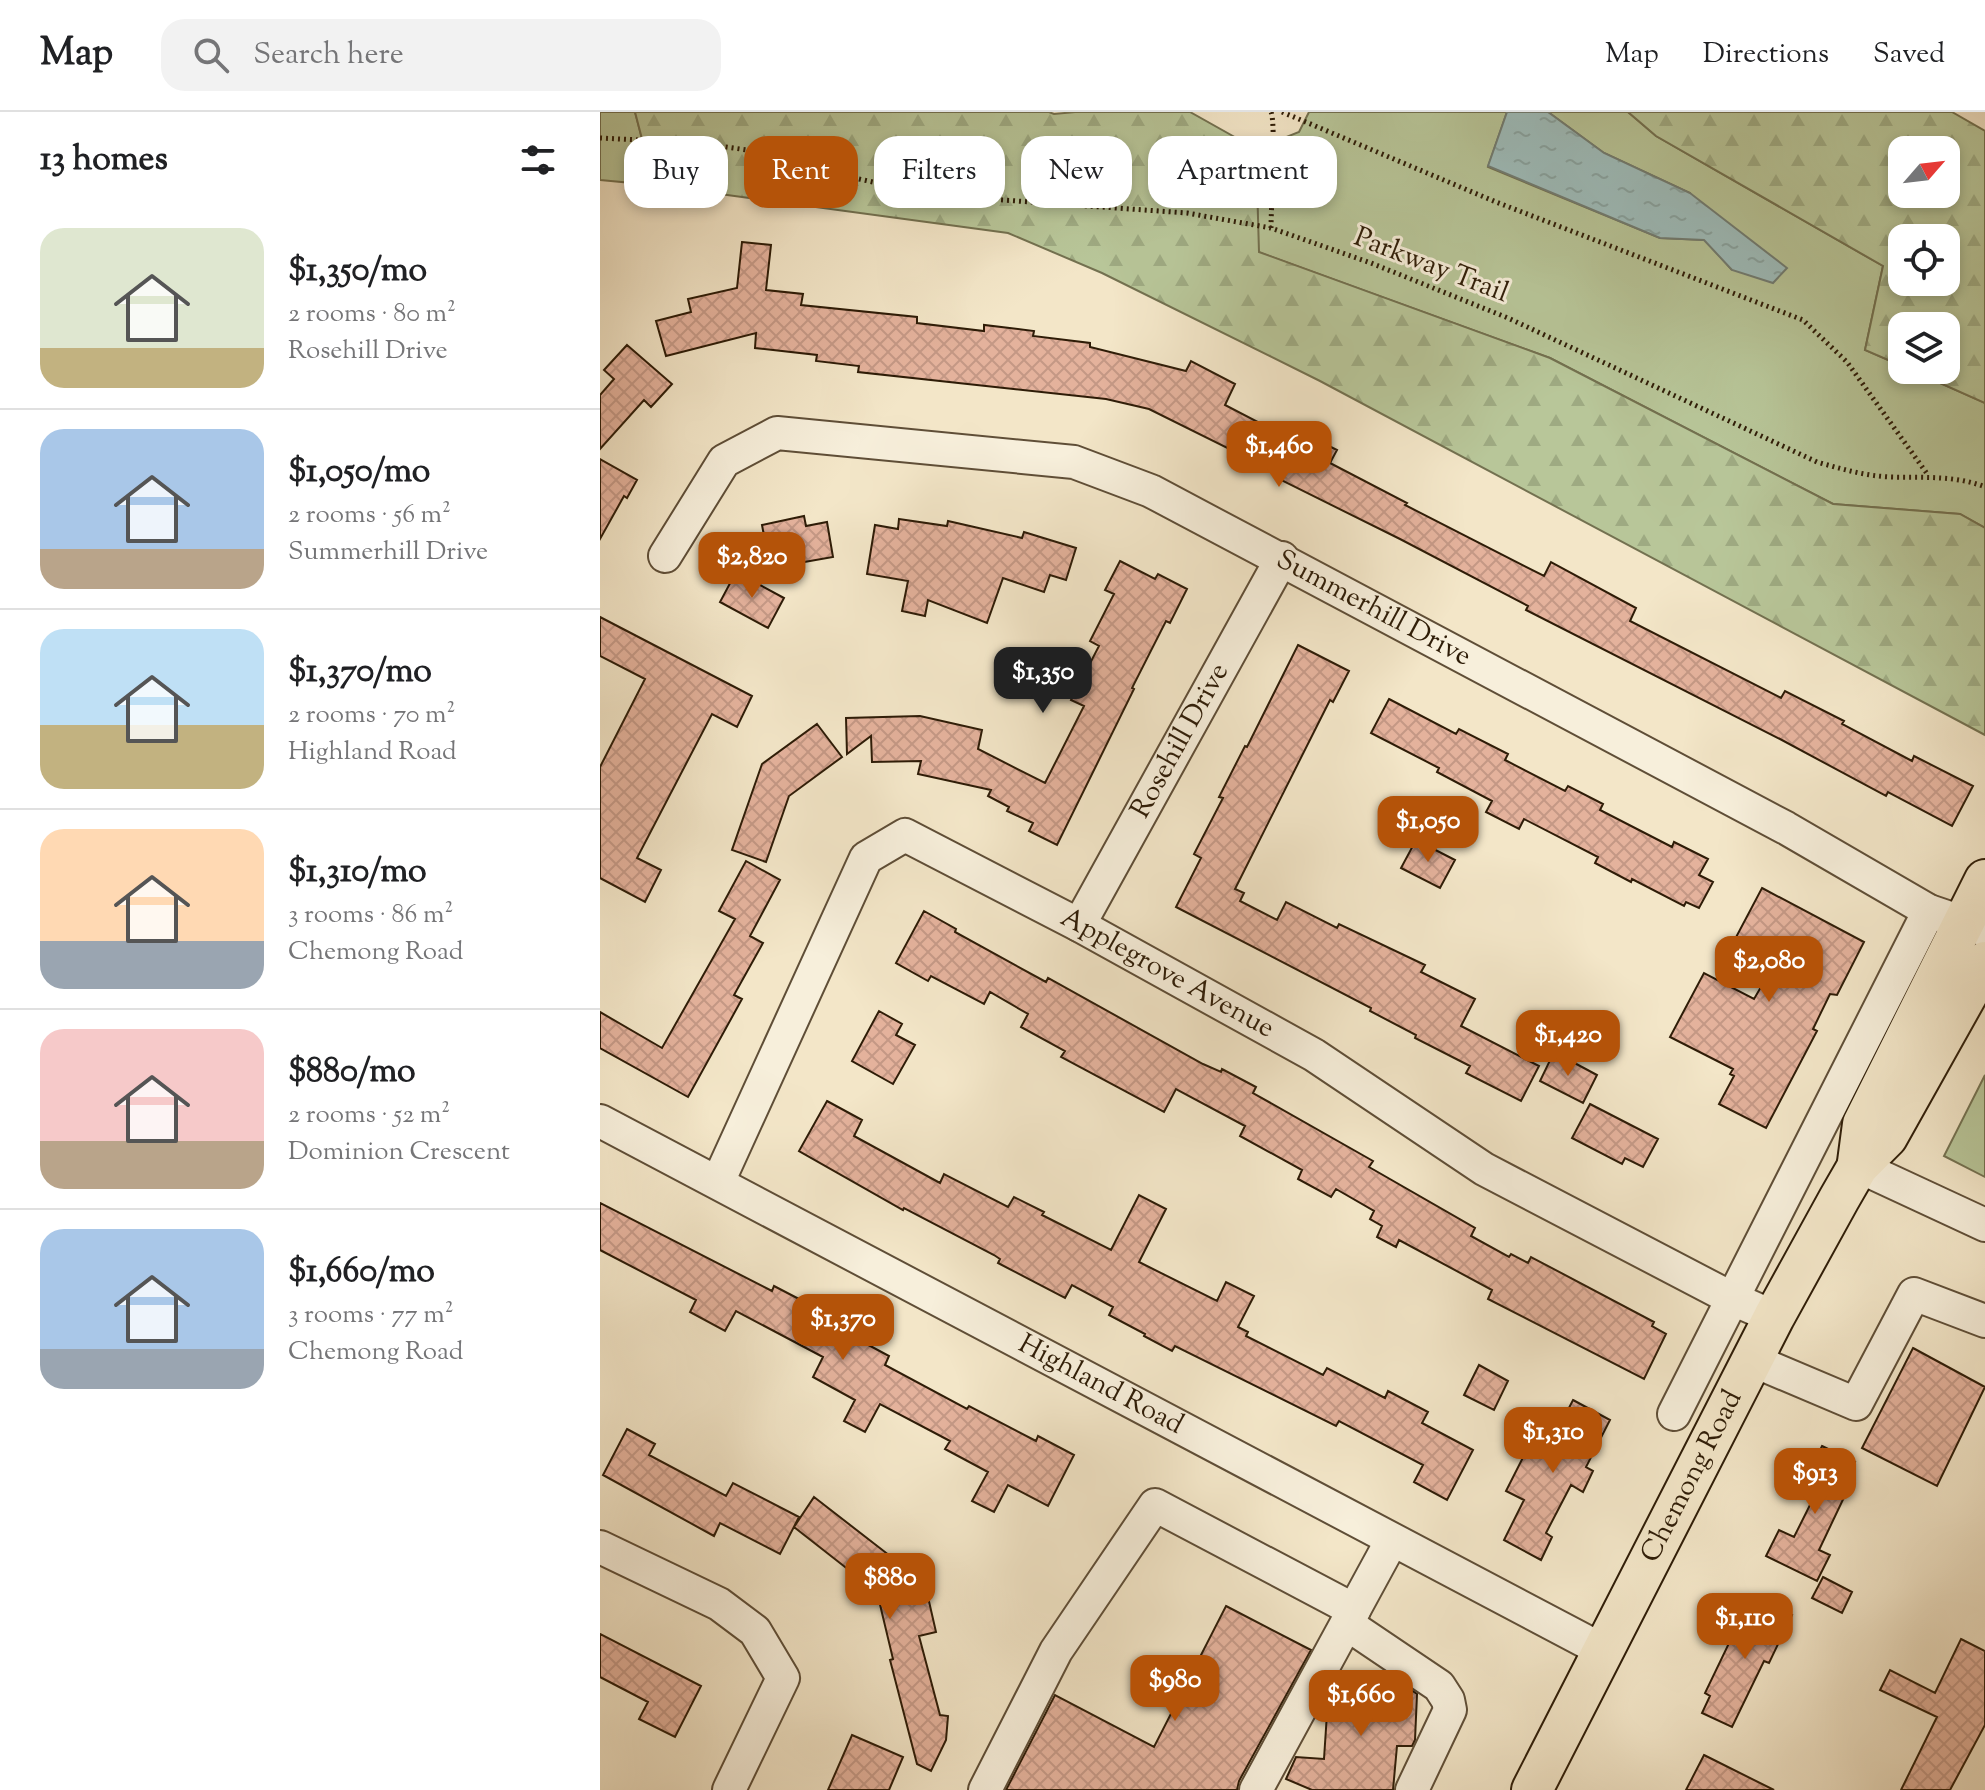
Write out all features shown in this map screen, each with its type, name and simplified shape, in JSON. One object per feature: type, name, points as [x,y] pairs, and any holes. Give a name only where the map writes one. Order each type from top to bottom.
[{"type":"main road","name":"Chemong Road","points":[[1858,1166],[1863,1124],[1959,921],[1985,880]]},
{"type":"main road","name":"Chemong Road","points":[[1532,1790],[1774,1317],[1858,1166],[1887,1137],[1985,962]]},
{"type":"street","name":"Summerhill Drive","points":[[665,556],[724,461],[777,433],[1074,462],[1151,491],[1282,558],[1959,921]]},
{"type":"street","name":"Rosehill Drive","points":[[1079,925],[1282,558]]},
{"type":"street","name":"Applegrove Avenue","points":[[718,1182],[866,858],[905,835],[1079,925],[1314,1055],[1484,1169],[1733,1299],[1774,1317]]},
{"type":"street","points":[[1674,1414],[1733,1299],[1959,921]]},
{"type":"street","name":"Highland Road","points":[[600,1121],[1602,1650]]},
{"type":"street","points":[[1858,1166],[1985,1225]]},
{"type":"street","points":[[1752,1360],[1856,1404],[1914,1294],[1985,1321]]},
{"type":"street","points":[[985,1790],[1056,1651],[1155,1505],[1350,1617],[1439,1686],[1450,1710],[1412,1790]]},
{"type":"street","points":[[1256,1790],[1392,1540]]},
{"type":"street","points":[[600,1547],[719,1604],[755,1631],[783,1678],[729,1790]]},
{"type":"path","points":[[1271,112],[1274,119],[1271,228]]},
{"type":"path","points":[[1282,112],[1496,202],[1803,320],[1847,362],[1929,476]]},
{"type":"path","name":"Parkway Trail","points":[[600,138],[699,143],[802,158],[850,177],[932,195],[1187,213],[1271,228],[1371,263],[1508,318],[1817,462],[1853,473],[1892,477],[1929,476],[1985,487]]},
{"type":"green space","points":[[600,112],[635,112],[641,136],[624,136],[624,182],[600,180]]},
{"type":"green space","points":[[635,112],[1190,112],[1233,136],[1148,136],[1148,208],[1258,208],[1259,252],[1550,358],[1833,504],[1960,514],[1985,528],[1985,735],[1320,381],[1102,273],[1008,233],[824,208],[858,208],[858,136],[744,136],[744,197],[728,195],[728,136],[641,136]]},
{"type":"green space","points":[[1309,112],[1507,112],[1488,167],[1660,238],[1705,240],[1732,270],[1690,193],[1604,153],[1548,112],[1628,112],[1656,136],[1883,266],[1865,350],[1888,360],[1888,384],[1942,384],[1985,403],[1985,528],[1960,514],[1833,504],[1550,358],[1258,252],[1257,208],[1337,208],[1337,136],[1289,136],[1299,132]]},
{"type":"green space","points":[[1628,112],[1952,112],[1985,131],[1985,403],[1942,384],[1960,384],[1960,312],[1888,312],[1888,360],[1865,350],[1883,266],[1656,136]]},
{"type":"green space","points":[[1985,1075],[1985,1177],[1944,1156]]},
{"type":"water","points":[[1507,112],[1548,112],[1604,153],[1690,193],[1787,268],[1773,283],[1732,270],[1704,240],[1660,238],[1488,166]]},
{"type":"building","points":[[742,242],[771,245],[766,290],[803,294],[801,305],[917,317],[917,323],[984,331],[984,325],[1034,331],[1033,336],[1090,343],[1090,347],[1186,371],[1191,361],[1235,384],[1225,405],[1298,443],[1303,433],[1337,450],[1330,463],[1407,503],[1405,505],[1544,576],[1551,562],[1636,608],[1630,621],[1781,698],[1785,691],[1912,761],[1914,756],[1973,786],[1952,826],[1888,792],[1886,796],[1526,610],[1528,606],[1400,539],[1279,479],[1282,475],[1149,409],[1106,399],[858,372],[859,366],[816,361],[817,355],[755,348],[756,333],[666,356],[656,321],[691,312],[688,299],[737,288]]},
{"type":"building","points":[[627,345],[672,384],[651,407],[644,400],[600,449],[600,395],[614,379],[604,370]]},
{"type":"building","points":[[600,459],[637,480],[627,498],[624,496],[600,539]]},
{"type":"building","points":[[804,516],[806,526],[827,522],[833,557],[770,568],[762,525]]},
{"type":"building","points":[[899,519],[947,526],[948,521],[1022,538],[1024,532],[1076,548],[1066,580],[1050,575],[1044,592],[1003,578],[987,623],[928,600],[925,616],[902,611],[908,581],[867,574],[875,525],[898,529]]},
{"type":"building","points":[[1120,561],[1155,579],[1158,574],[1187,589],[1170,623],[1166,621],[1057,845],[1029,831],[1033,823],[1007,811],[1009,807],[988,796],[991,790],[918,774],[921,761],[872,762],[871,736],[847,754],[846,718],[920,716],[982,730],[978,749],[1045,783],[1084,706],[1071,700],[1099,646],[1090,641],[1114,594],[1105,590]]},
{"type":"building","points":[[736,572],[784,598],[768,628],[720,602]]},
{"type":"building","points":[[600,617],[752,696],[737,727],[712,714],[637,858],[661,870],[645,902],[600,878],[600,767],[645,679],[600,656]]},
{"type":"building","points":[[1298,645],[1349,671],[1333,702],[1330,700],[1235,889],[1244,893],[1240,901],[1277,920],[1286,902],[1337,928],[1339,924],[1425,965],[1421,972],[1475,999],[1461,1026],[1539,1066],[1521,1101],[1466,1073],[1470,1066],[1415,1038],[1416,1035],[1370,1011],[1371,1008],[1176,907],[1201,858],[1194,854],[1223,798],[1219,797]]},
{"type":"building","points":[[1389,699],[1456,734],[1459,729],[1508,754],[1505,760],[1565,791],[1568,786],[1603,804],[1600,810],[1672,847],[1674,842],[1708,859],[1699,875],[1713,882],[1699,908],[1686,902],[1684,906],[1632,879],[1631,882],[1595,863],[1598,857],[1524,819],[1519,829],[1486,812],[1492,801],[1437,772],[1439,768],[1371,733]]},
{"type":"building","points":[[817,724],[842,757],[789,796],[766,862],[732,850],[762,764]]},
{"type":"building","points":[[1416,840],[1455,860],[1440,888],[1401,868]]},
{"type":"building","points":[[746,861],[780,880],[750,936],[763,943],[734,995],[742,999],[688,1097],[600,1048],[600,1012],[662,1048],[735,919],[719,911]]},
{"type":"building","points":[[1762,888],[1864,942],[1837,995],[1830,994],[1813,1029],[1817,1031],[1766,1128],[1719,1104],[1734,1076],[1730,1074],[1733,1069],[1670,1037],[1704,973],[1754,999],[1775,963],[1734,941]]},
{"type":"building","points":[[924,911],[956,929],[955,932],[1046,982],[1048,978],[1203,1064],[1221,1072],[1222,1069],[1256,1087],[1253,1093],[1373,1161],[1369,1167],[1475,1228],[1471,1236],[1509,1257],[1511,1254],[1528,1263],[1531,1257],[1654,1322],[1652,1326],[1666,1334],[1644,1379],[1488,1299],[1492,1290],[1399,1240],[1396,1247],[1377,1237],[1382,1226],[1370,1219],[1374,1211],[1336,1189],[1331,1197],[1298,1179],[1302,1170],[1240,1136],[1245,1126],[1176,1089],[1164,1112],[1061,1057],[1065,1051],[1021,1027],[1028,1014],[990,992],[984,1004],[931,976],[928,981],[896,963]]},
{"type":"building","points":[[879,1011],[902,1024],[896,1035],[915,1045],[893,1084],[852,1061]]},
{"type":"building","points":[[1554,1052],[1597,1075],[1583,1103],[1540,1081]]},
{"type":"building","points":[[827,1101],[862,1120],[854,1136],[940,1183],[944,1174],[1008,1207],[1014,1197],[1111,1250],[1139,1195],[1166,1209],[1139,1262],[1217,1301],[1226,1282],[1254,1296],[1238,1327],[1248,1332],[1246,1336],[1323,1375],[1327,1368],[1385,1398],[1388,1391],[1428,1412],[1422,1423],[1473,1450],[1447,1500],[1414,1482],[1423,1465],[1339,1421],[1336,1426],[1175,1346],[1172,1351],[1109,1315],[1113,1307],[1072,1285],[1065,1298],[998,1263],[1000,1259],[994,1255],[903,1210],[799,1151]]},
{"type":"building","points":[[1590,1104],[1658,1139],[1643,1167],[1625,1158],[1622,1164],[1572,1138]]},
{"type":"building","points":[[600,1203],[772,1291],[774,1286],[824,1312],[820,1319],[889,1356],[885,1365],[967,1409],[969,1406],[1036,1441],[1038,1436],[1074,1455],[1048,1506],[1008,1485],[994,1512],[972,1501],[988,1472],[945,1449],[950,1441],[880,1404],[865,1432],[844,1421],[855,1400],[813,1377],[823,1357],[736,1311],[725,1331],[690,1312],[696,1300],[600,1250]]},
{"type":"building","points":[[1913,1348],[1985,1387],[1937,1486],[1862,1448]]},
{"type":"building","points":[[1479,1365],[1508,1381],[1494,1410],[1464,1395]]},
{"type":"building","points":[[1573,1400],[1610,1420],[1586,1467],[1593,1471],[1583,1492],[1571,1485],[1546,1533],[1552,1537],[1541,1560],[1504,1540],[1524,1500],[1506,1491],[1541,1422],[1557,1431]]},
{"type":"building","points":[[627,1429],[655,1444],[649,1455],[726,1496],[733,1483],[799,1517],[780,1554],[720,1523],[714,1536],[603,1475]]},
{"type":"building","points":[[1822,1446],[1855,1462],[1843,1487],[1848,1489],[1819,1550],[1830,1555],[1817,1581],[1766,1556],[1779,1530],[1794,1537],[1814,1497],[1801,1490]]},
{"type":"building","points":[[814,1497],[903,1566],[920,1562],[936,1632],[919,1636],[940,1715],[948,1716],[946,1740],[931,1771],[917,1764],[890,1660],[893,1659],[877,1592],[794,1527]]},
{"type":"building","points":[[1823,1577],[1852,1592],[1842,1613],[1812,1598]]},
{"type":"building","points":[[1759,1599],[1792,1615],[1769,1663],[1764,1661],[1732,1727],[1702,1713],[1710,1696],[1705,1693],[1743,1614],[1750,1617]]},
{"type":"building","points":[[1226,1606],[1311,1650],[1239,1781],[1237,1790],[1006,1790],[1055,1695],[1154,1747]]},
{"type":"building","points":[[600,1634],[701,1686],[675,1737],[639,1719],[648,1702],[600,1677]]},
{"type":"building","points":[[1961,1639],[1985,1651],[1985,1725],[1950,1790],[1901,1790],[1937,1717],[1880,1690],[1890,1670],[1935,1693]]},
{"type":"building","points":[[1338,1680],[1401,1683],[1417,1694],[1415,1740],[1412,1746],[1397,1746],[1393,1790],[1312,1790],[1286,1779],[1296,1757],[1324,1759],[1328,1698]]},
{"type":"building","points":[[852,1735],[903,1757],[889,1790],[828,1790]]},
{"type":"building","points":[[1704,1755],[1774,1790],[1686,1790]]}]
